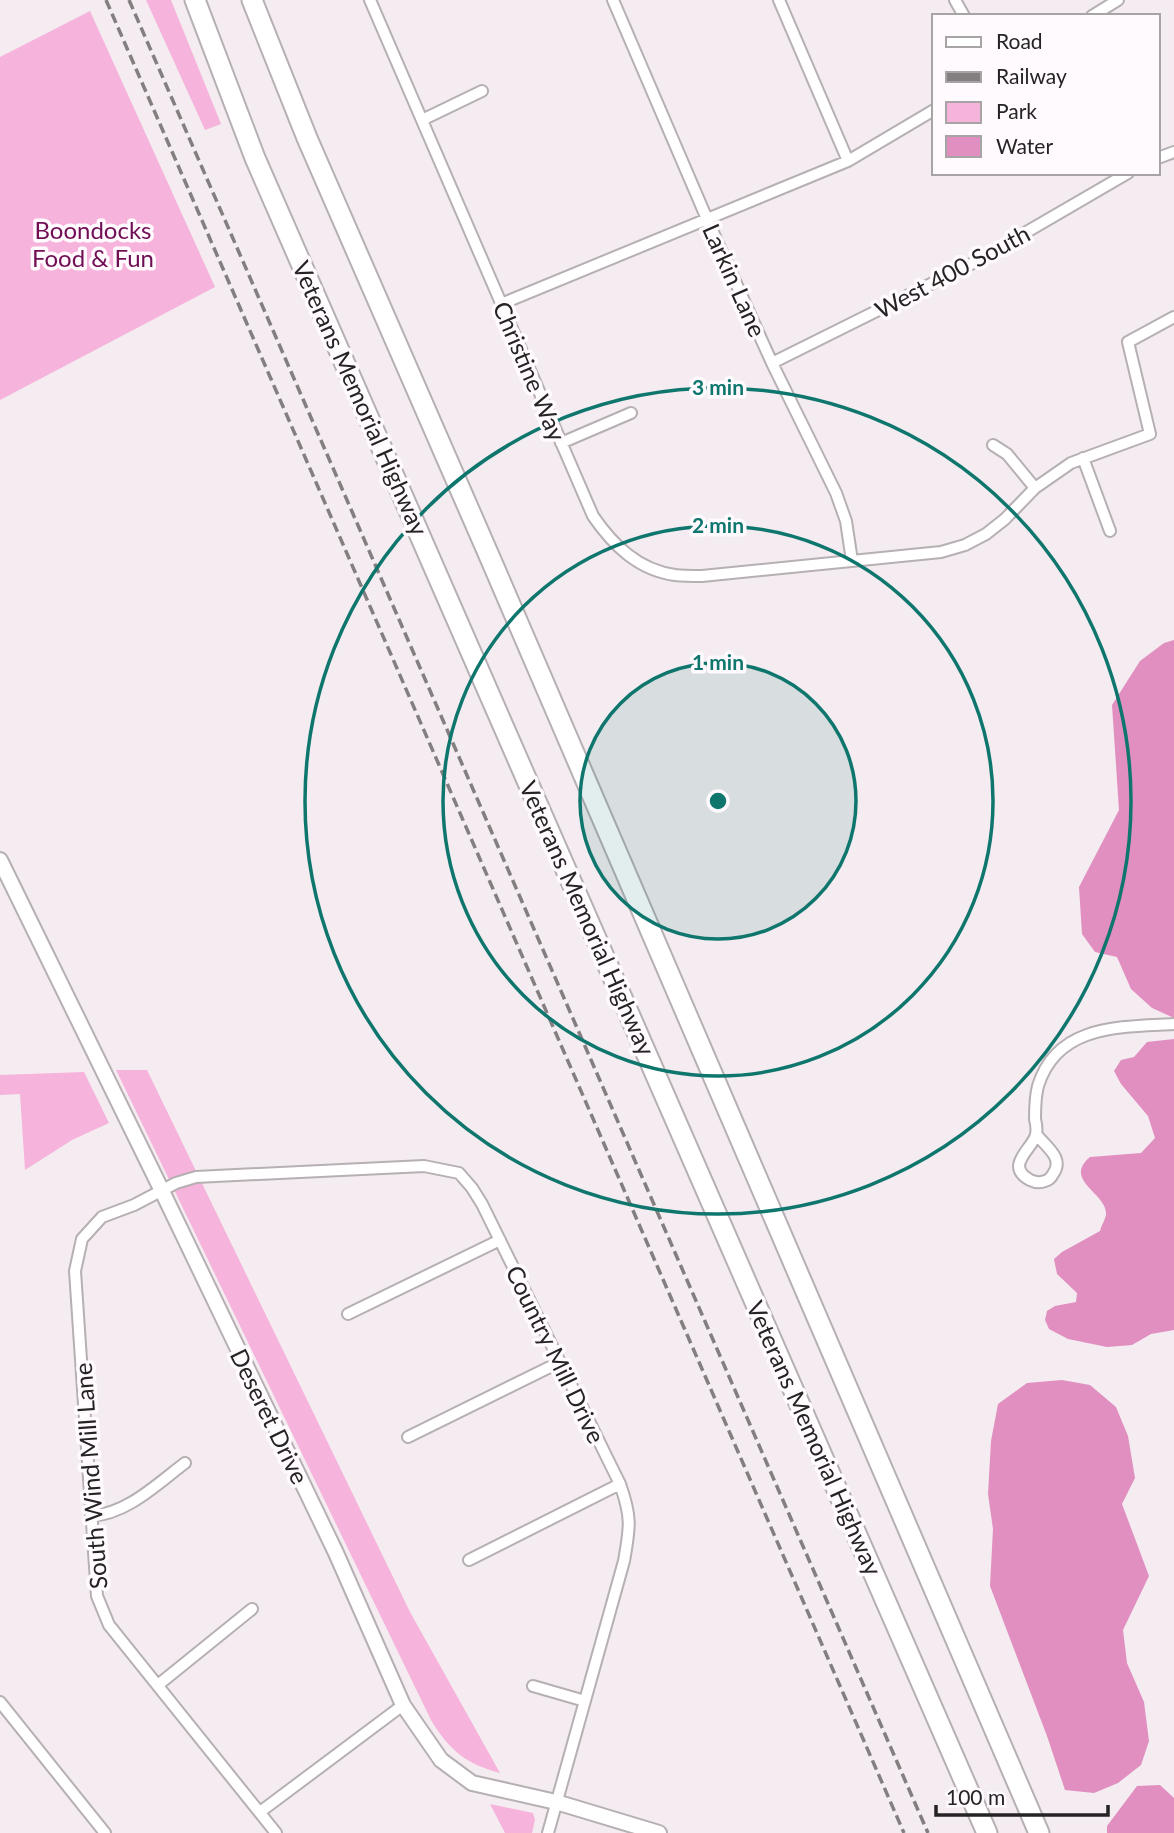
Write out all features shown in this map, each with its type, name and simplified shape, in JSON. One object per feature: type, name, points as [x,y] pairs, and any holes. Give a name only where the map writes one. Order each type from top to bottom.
[{"type":"highway","name":"Veterans Memorial Highway","points":[[195,0],[256,158],[988,1833]]},
{"type":"highway","name":"Veterans Memorial Highway","points":[[252,0],[313,151],[1039,1833]]},
{"type":"street","name":"Christine Way","points":[[370,0],[593,516],[608,537],[626,554],[647,567],[674,575],[702,576],[940,552],[965,545],[986,534],[1035,488],[1071,463],[1150,434],[1128,342],[1174,317]]},
{"type":"street","name":"Larkin Lane","points":[[613,0],[772,363],[836,493],[846,521],[852,561]]},
{"type":"street","points":[[779,0],[848,161]]},
{"type":"street","points":[[1095,14],[1118,0]]},
{"type":"street","points":[[422,120],[482,91]]},
{"type":"street","points":[[501,304],[848,161],[932,111]]},
{"type":"street","name":"West 400 South","points":[[772,363],[975,262],[1125,175]]},
{"type":"street","points":[[561,443],[631,413]]},
{"type":"street","points":[[993,445],[1007,454],[1035,488]]},
{"type":"street","points":[[1083,458],[1110,531]]},
{"type":"street","name":"Deseret Drive","points":[[0,860],[335,1553],[403,1706],[441,1760],[472,1783],[556,1802],[659,1833]]},
{"type":"street","points":[[1036,1134],[1035,1097],[1039,1084],[1050,1062],[1066,1046],[1094,1031],[1171,1024]]},
{"type":"street","name":"Country Mill Drive","points":[[162,1191],[176,1183],[197,1177],[424,1166],[459,1173],[482,1203],[620,1484],[630,1525],[624,1561],[548,1833]]},
{"type":"street","name":"South Wind Mill Lane","points":[[162,1191],[103,1217],[82,1239],[75,1271],[97,1596],[109,1625],[276,1833]]},
{"type":"street","points":[[348,1314],[500,1240]]},
{"type":"street","points":[[408,1437],[560,1362]]},
{"type":"street","points":[[91,1516],[105,1515],[124,1507],[185,1463]]},
{"type":"street","points":[[469,1560],[620,1484]]},
{"type":"street","points":[[158,1685],[252,1609]]},
{"type":"street","points":[[533,1686],[585,1701]]},
{"type":"street","points":[[0,1702],[105,1833]]},
{"type":"street","points":[[260,1812],[403,1706]]},
{"type":"green space","points":[[146,0],[171,0],[221,124],[205,130]]},
{"type":"green space","name":"Boondocks Food & Fun","points":[[90,11],[215,287],[0,400],[0,57]]},
{"type":"green space","points":[[116,1070],[147,1070],[410,1612],[500,1773],[477,1765],[452,1748],[431,1720]]},
{"type":"green space","points":[[84,1072],[109,1123],[72,1140],[25,1170],[20,1094],[0,1095],[0,1075]]},
{"type":"green space","points":[[490,1804],[533,1813],[535,1820],[532,1833],[505,1833]]},
{"type":"water","points":[[1174,640],[1174,1018],[1152,1008],[1131,989],[1117,957],[1095,952],[1082,934],[1079,887],[1119,810],[1112,705],[1140,661],[1164,643]]},
{"type":"water","points":[[1174,1039],[1174,1330],[1151,1334],[1132,1345],[1107,1347],[1068,1339],[1049,1329],[1045,1320],[1047,1311],[1055,1306],[1076,1302],[1077,1293],[1057,1274],[1054,1259],[1100,1231],[1106,1215],[1105,1207],[1083,1180],[1083,1165],[1090,1157],[1141,1153],[1155,1138],[1148,1116],[1121,1084],[1114,1071],[1121,1060],[1134,1057],[1147,1042]]},
{"type":"water","points":[[1062,1380],[1090,1385],[1116,1407],[1128,1436],[1135,1478],[1122,1504],[1149,1576],[1123,1630],[1127,1663],[1144,1702],[1149,1741],[1141,1765],[1118,1783],[1094,1793],[1065,1790],[990,1586],[993,1529],[988,1494],[991,1441],[998,1404],[1027,1383]]},
{"type":"water","points":[[1160,1785],[1174,1798],[1174,1833],[1107,1833],[1107,1826],[1137,1786]]},
{"type":"railway","points":[[106,0],[904,1833]]},
{"type":"railway","points":[[129,0],[928,1833]]}]
